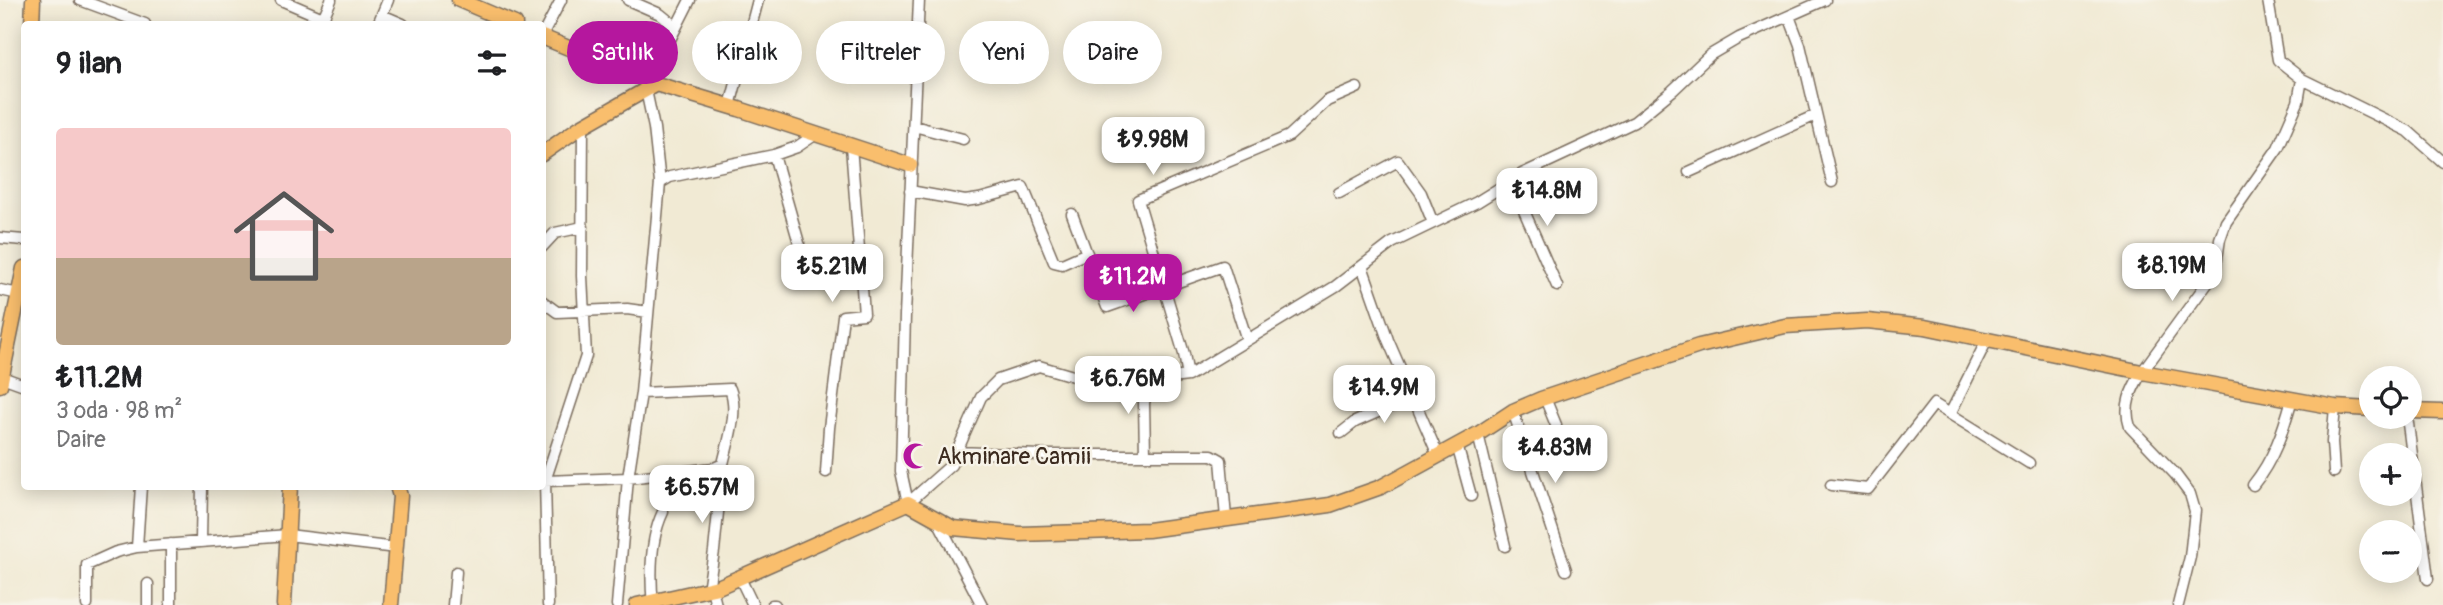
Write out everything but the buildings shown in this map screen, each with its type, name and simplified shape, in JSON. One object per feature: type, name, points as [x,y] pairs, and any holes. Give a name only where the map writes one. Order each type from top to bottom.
[{"type":"main road","points":[[32,21],[33,0]]},
{"type":"main road","points":[[460,0],[508,21]]},
{"type":"main road","points":[[546,38],[651,85],[730,106],[910,165]]},
{"type":"main road","points":[[546,150],[651,85]]},
{"type":"main road","points":[[1,381],[21,298]]},
{"type":"main road","points":[[637,605],[710,589],[740,578],[908,503],[953,528],[1020,534],[1148,530],[1330,506],[1381,487],[1478,434],[1513,411],[1545,398],[1699,346],[1785,326],[1867,321],[1925,327],[2142,372],[2335,407],[2359,408]]},
{"type":"main road","points":[[2422,411],[2443,412]]},
{"type":"main road","points":[[284,605],[290,490]]},
{"type":"main road","points":[[391,605],[400,496],[398,490]]},
{"type":"street","points":[[80,0],[114,19]]},
{"type":"street","points":[[281,0],[322,21],[331,0]]},
{"type":"street","points":[[380,20],[388,0]]},
{"type":"street","points":[[546,28],[561,0]]},
{"type":"street","points":[[628,0],[660,14],[669,21]]},
{"type":"street","points":[[678,23],[690,0]]},
{"type":"street","points":[[730,106],[758,0]]},
{"type":"street","points":[[919,0],[910,165],[901,471],[908,503],[951,465],[981,397],[998,380],[1039,366],[1107,386],[1188,376],[1336,286],[1392,243],[1477,202],[1511,181],[1634,122],[1672,92],[1710,55],[1740,38],[1825,0]]},
{"type":"street","points":[[2267,0],[2278,60],[2302,79],[2408,131],[2443,162]]},
{"type":"street","points":[[1790,16],[1800,45],[1832,182]]},
{"type":"street","points":[[2178,605],[2190,557],[2195,511],[2190,494],[2175,474],[2130,427],[2127,417],[2128,403],[2132,388],[2142,372],[2215,272],[2220,239],[2226,222],[2278,148],[2298,102],[2302,79]]},
{"type":"street","points":[[617,605],[628,478],[641,393],[660,183],[651,85]]},
{"type":"street","points":[[1188,376],[1184,354],[1138,200],[1289,136],[1326,101],[1357,88]]},
{"type":"street","points":[[1689,172],[1816,115]]},
{"type":"street","points":[[547,456],[586,356],[582,276],[583,126]]},
{"type":"street","points":[[914,126],[963,139]]},
{"type":"street","points":[[660,183],[670,177],[774,155],[797,147],[816,134]]},
{"type":"street","points":[[826,472],[843,316],[864,314],[851,145]]},
{"type":"street","points":[[774,155],[799,243]]},
{"type":"street","points":[[1339,192],[1398,161],[1421,193],[1433,223]]},
{"type":"street","points":[[1511,181],[1557,286]]},
{"type":"street","points":[[910,191],[965,201],[1023,187],[1054,262],[1062,264],[1087,253]]},
{"type":"street","points":[[1072,214],[1107,307],[1223,266],[1247,340]]},
{"type":"street","points":[[546,243],[555,233],[583,227]]},
{"type":"street","points":[[0,238],[21,240]]},
{"type":"street","points":[[1362,266],[1388,340],[1438,455]]},
{"type":"street","points":[[0,290],[21,294]]},
{"type":"street","points":[[546,303],[557,312],[627,309],[649,312]]},
{"type":"street","points":[[1950,414],[1987,340]]},
{"type":"street","points":[[1,381],[21,384]]},
{"type":"street","points":[[1145,454],[1144,403],[1149,381]]},
{"type":"street","points":[[641,393],[730,389],[734,399],[723,464],[710,589],[716,605]]},
{"type":"street","points":[[1341,433],[1355,422],[1412,397]]},
{"type":"street","points":[[1545,398],[1556,425]]},
{"type":"street","points":[[2253,485],[2276,452],[2292,399]]},
{"type":"street","points":[[1831,485],[1868,489],[1934,404],[2029,463]]},
{"type":"street","points":[[2334,472],[2332,442],[2335,407]]},
{"type":"street","points":[[1513,411],[1566,570]]},
{"type":"street","points":[[2409,429],[2428,579]]},
{"type":"street","points":[[1478,434],[1505,546]]},
{"type":"street","points":[[1457,445],[1471,496]]},
{"type":"street","points":[[957,452],[1212,455],[1221,460],[1226,518]]},
{"type":"street","points":[[546,481],[628,478],[714,468],[723,464]]},
{"type":"street","points":[[137,547],[141,490]]},
{"type":"street","points":[[201,541],[202,490]]},
{"type":"street","points":[[545,490],[548,605]]},
{"type":"street","points":[[653,603],[653,543],[656,526],[663,512]]},
{"type":"street","points":[[937,519],[982,605]]},
{"type":"street","points":[[87,605],[87,565],[116,552],[137,547],[288,535],[396,548]]},
{"type":"street","points":[[171,544],[171,605]]},
{"type":"street","points":[[453,605],[456,572]]},
{"type":"street","points":[[740,578],[753,605]]},
{"type":"street","points":[[148,584],[148,605]]},
{"type":"place","name":"Akminare Camii","points":[[916,456]]}]
